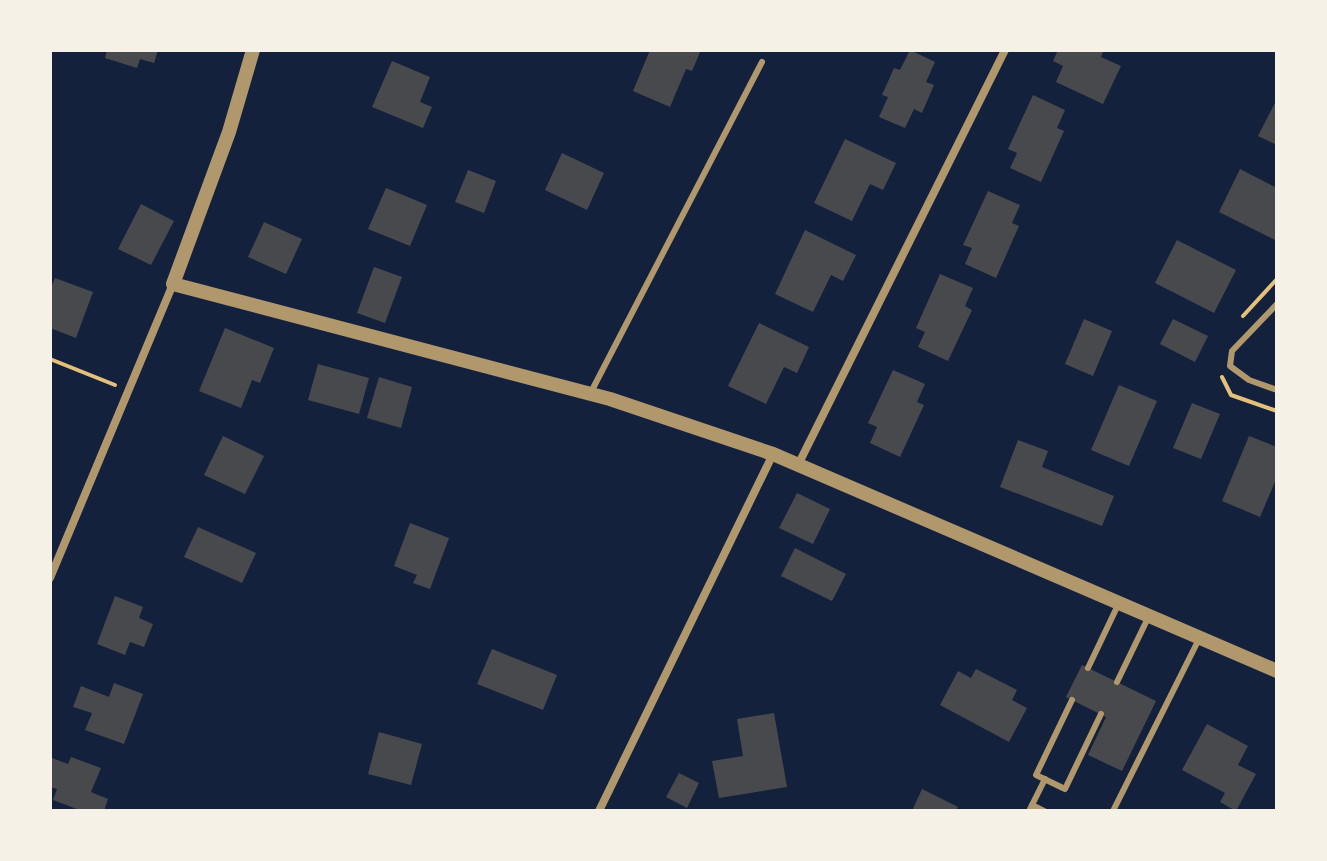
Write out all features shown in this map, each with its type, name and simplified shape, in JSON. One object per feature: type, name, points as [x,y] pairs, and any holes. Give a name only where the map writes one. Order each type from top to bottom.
[{"type":"street","points":[[50,578],[173,284],[229,132],[253,50]]},
{"type":"street","points":[[798,465],[1005,50]]},
{"type":"street","points":[[173,284],[590,394],[773,454],[1277,671]]},
{"type":"street","points":[[599,811],[773,454]]},
{"type":"lane","points":[[590,394],[762,62]]},
{"type":"lane","points":[[1277,304],[1232,351],[1230,366],[1249,380],[1277,390]]},
{"type":"lane","points":[[1088,668],[1118,605]]},
{"type":"lane","points":[[1117,682],[1148,618]]},
{"type":"lane","points":[[1113,811],[1199,639]]},
{"type":"lane","points":[[1072,700],[1036,775],[1065,789],[1101,714]]},
{"type":"lane","points":[[1044,811],[1031,808],[1045,779]]},
{"type":"path","points":[[50,359],[127,390]]},
{"type":"building","points":[[107,50],[158,50],[154,63],[140,59],[137,68],[105,58]]},
{"type":"building","points":[[650,50],[701,50],[692,71],[686,69],[670,107],[633,91]]},
{"type":"building","points":[[910,50],[935,62],[926,82],[934,85],[922,113],[914,109],[905,128],[879,117],[888,97],[882,95],[894,68],[900,70]]},
{"type":"building","points":[[1058,50],[1104,50],[1101,57],[1121,66],[1103,104],[1056,82],[1063,66],[1053,61]]},
{"type":"building","points":[[392,61],[430,77],[420,102],[432,107],[423,128],[372,107]]},
{"type":"building","points":[[1033,95],[1065,110],[1057,128],[1064,131],[1041,182],[1010,168],[1017,153],[1008,149]]},
{"type":"building","points":[[1277,99],[1277,145],[1258,136]]},
{"type":"building","points":[[845,139],[896,163],[883,190],[870,184],[852,221],[814,203]]},
{"type":"building","points":[[562,153],[604,173],[587,210],[545,190]]},
{"type":"building","points":[[1240,169],[1277,188],[1277,241],[1219,212]]},
{"type":"building","points":[[468,170],[496,181],[484,213],[455,202]]},
{"type":"building","points":[[386,188],[427,205],[410,246],[368,229]]},
{"type":"building","points":[[988,191],[1020,205],[1012,223],[1019,226],[996,278],[965,264],[972,248],[963,245]]},
{"type":"building","points":[[141,204],[174,221],[151,265],[118,249]]},
{"type":"building","points":[[264,222],[302,239],[286,274],[248,257]]},
{"type":"building","points":[[805,230],[856,255],[843,281],[831,275],[813,312],[775,294]]},
{"type":"building","points":[[1177,240],[1236,270],[1214,313],[1155,283]]},
{"type":"building","points":[[374,267],[402,277],[385,323],[357,313]]},
{"type":"building","points":[[940,274],[973,288],[965,306],[972,310],[948,361],[918,347],[925,332],[916,328]]},
{"type":"building","points":[[55,278],[93,292],[76,338],[50,328],[50,290]]},
{"type":"building","points":[[1084,319],[1112,331],[1093,376],[1065,364]]},
{"type":"building","points":[[1173,319],[1208,336],[1195,362],[1160,344]]},
{"type":"building","points":[[759,323],[809,347],[797,373],[784,367],[766,404],[728,386]]},
{"type":"building","points":[[225,328],[274,348],[260,383],[252,380],[241,408],[199,391]]},
{"type":"building","points":[[318,364],[369,378],[359,414],[308,400]]},
{"type":"building","points":[[893,370],[925,384],[917,402],[924,405],[900,457],[870,443],[877,427],[868,423]]},
{"type":"building","points":[[379,377],[412,387],[401,428],[367,418]]},
{"type":"building","points":[[1119,385],[1157,401],[1129,466],[1091,450]]},
{"type":"building","points":[[1192,403],[1220,414],[1201,459],[1173,448]]},
{"type":"building","points":[[223,436],[264,456],[245,494],[204,475]]},
{"type":"building","points":[[1249,436],[1277,447],[1277,477],[1260,517],[1222,501]]},
{"type":"building","points":[[1018,440],[1048,451],[1042,467],[1114,496],[1102,526],[1000,487]]},
{"type":"building","points":[[797,493],[830,509],[813,544],[779,528]]},
{"type":"building","points":[[410,523],[449,538],[430,589],[413,583],[417,575],[394,566]]},
{"type":"building","points":[[198,527],[256,553],[242,583],[184,557]]},
{"type":"building","points":[[795,548],[846,574],[832,601],[781,576]]},
{"type":"building","points":[[115,596],[143,607],[139,618],[153,624],[144,647],[130,642],[125,655],[97,644]]},
{"type":"building","points":[[492,649],[557,675],[543,710],[477,684]]},
{"type":"building","points":[[1082,665],[1156,701],[1122,771],[1088,755],[1106,717],[1066,697]]},
{"type":"building","points":[[976,669],[1017,690],[1012,700],[1027,708],[1009,742],[940,705],[958,671],[971,678]]},
{"type":"building","points":[[114,683],[143,694],[124,744],[85,730],[92,713],[73,707],[81,686],[109,697]]},
{"type":"building","points":[[774,713],[787,787],[719,798],[712,761],[743,756],[737,719]]},
{"type":"building","points":[[1207,724],[1248,746],[1238,765],[1256,774],[1236,811],[1220,802],[1225,793],[1182,770]]},
{"type":"building","points":[[379,732],[422,744],[411,785],[368,774]]},
{"type":"building","points":[[71,757],[101,768],[91,792],[108,799],[104,811],[82,811],[53,800],[57,789],[50,787],[52,758],[68,764]]},
{"type":"building","points":[[679,773],[699,783],[687,808],[666,797]]},
{"type":"building","points":[[922,789],[958,807],[955,811],[912,811]]}]
